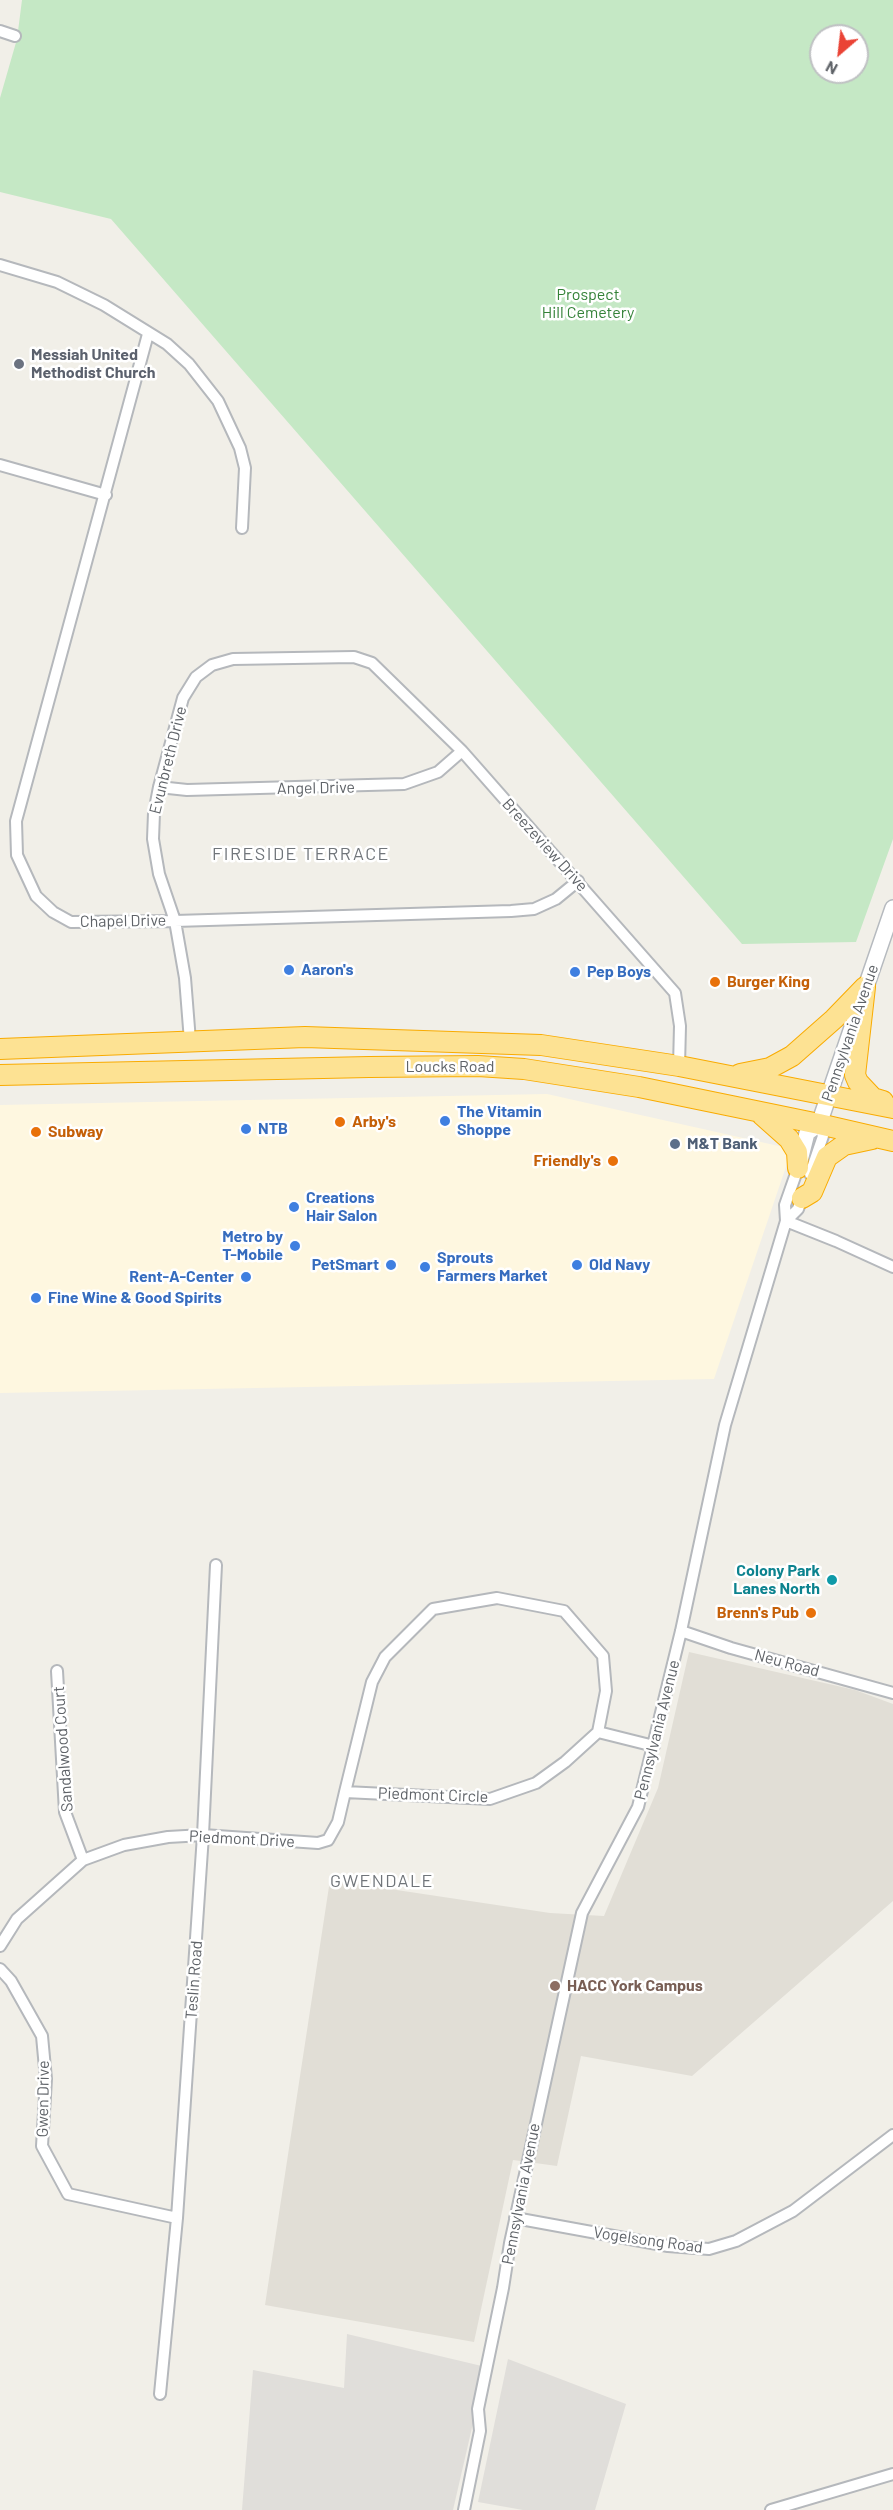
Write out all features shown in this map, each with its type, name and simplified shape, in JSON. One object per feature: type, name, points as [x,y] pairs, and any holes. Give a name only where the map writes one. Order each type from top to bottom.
[{"type":"highway","points":[[730,1076],[770,1068],[792,1056],[834,1019],[865,987]]},
{"type":"highway","points":[[865,987],[855,1075],[858,1082],[873,1098],[893,1103]]},
{"type":"highway","name":"Loucks Road","points":[[0,1049],[305,1036],[541,1044],[679,1066],[893,1108]]},
{"type":"highway","name":"Loucks Road","points":[[0,1075],[369,1066],[478,1066],[524,1069],[587,1078],[757,1111],[886,1140]]},
{"type":"highway","points":[[757,1111],[789,1139],[797,1152],[798,1168]]},
{"type":"highway","points":[[802,1198],[812,1192],[827,1157],[844,1145],[886,1140]]},
{"type":"street","points":[[0,31],[15,36]]},
{"type":"street","points":[[0,265],[57,282],[104,305],[166,344],[189,364],[218,401],[240,448],[245,468],[242,528]]},
{"type":"street","name":"Chapel Drive","points":[[148,334],[16,821],[17,855],[36,896],[53,912],[71,922],[175,921],[534,909],[556,899],[578,881]]},
{"type":"street","points":[[0,465],[106,495]]},
{"type":"street","name":"Evunbreth Drive","points":[[190,1041],[184,978],[175,921],[159,874],[153,839],[154,813],[159,787],[183,698],[196,677],[212,665],[233,659],[354,657]]},
{"type":"street","name":"Breezeview Drive","points":[[354,657],[372,663],[462,751],[675,993],[680,1026],[679,1066]]},
{"type":"street","name":"Angel Drive","points":[[159,787],[187,790],[404,784],[438,772],[462,751]]},
{"type":"street","name":"Pennsylvania Avenue","points":[[465,2510],[480,2432],[478,2409],[515,2218],[582,1913],[638,1807],[681,1631],[725,1425],[786,1221],[785,1205],[807,1133],[819,1124],[893,908]]},
{"type":"street","name":"Pennsylvania Avenue","points":[[786,1221],[798,1209],[802,1198],[823,1136],[819,1124]]},
{"type":"street","points":[[786,1221],[893,1268]]},
{"type":"street","name":"Teslin Road","points":[[160,2394],[177,2218],[203,1835],[216,1564]]},
{"type":"street","points":[[345,1792],[372,1682],[385,1657],[433,1610],[497,1598],[564,1611],[603,1656],[606,1691],[598,1732],[654,1746]]},
{"type":"street","name":"Neu Road","points":[[681,1631],[731,1648],[893,1693]]},
{"type":"street","name":"Sandalwood Court","points":[[57,1671],[65,1812],[83,1860]]},
{"type":"street","name":"Piedmont Circle","points":[[345,1792],[490,1799],[536,1783],[565,1762],[598,1732]]},
{"type":"street","name":"Piedmont Drive","points":[[0,1946],[17,1918],[83,1860],[124,1845],[168,1837],[203,1835],[318,1843],[328,1840],[333,1833],[345,1792]]},
{"type":"street","name":"Gwen Drive","points":[[0,1969],[11,1980],[42,2036],[46,2079],[42,2146],[68,2194],[177,2218]]},
{"type":"street","name":"Vogelsong Road","points":[[515,2218],[668,2246],[709,2249],[736,2241],[793,2211],[893,2135]]},
{"type":"street","points":[[771,2510],[893,2474]]},
{"type":"shaded area","points":[[547,1094],[792,1149],[714,1379],[0,1393],[0,1105]]},
{"type":"shaded area","name":"HACC York Campus","points":[[689,1652],[855,1690],[893,1704],[893,1901],[692,2076],[581,2056],[557,2166],[513,2160],[474,2342],[265,2305],[330,1880],[550,1913],[604,1916],[658,1788]]},
{"type":"shaded area","points":[[347,2334],[486,2367],[453,2510],[242,2510],[253,2370],[344,2388]]},
{"type":"shaded area","points":[[508,2359],[626,2404],[595,2510],[523,2510],[478,2502]]},
{"type":"green space","name":"Prospect Hill Cemetery","points":[[22,0],[893,0],[893,839],[856,942],[742,944],[111,219],[0,192],[0,98],[17,39]]},
{"type":"place","name":"Messiah United Methodist Church","points":[[19,364]]},
{"type":"place","name":"Aaron's","points":[[289,970]]},
{"type":"place","name":"Pep Boys","points":[[575,972]]},
{"type":"place","name":"Burger King","points":[[715,982]]},
{"type":"place","name":"The Vitamin Shoppe","points":[[445,1121]]},
{"type":"place","name":"Arby's","points":[[340,1122]]},
{"type":"place","name":"NTB","points":[[246,1129]]},
{"type":"place","name":"Subway","points":[[36,1132]]},
{"type":"place","name":"M&T Bank","points":[[675,1144]]},
{"type":"place","name":"Friendly's","points":[[613,1161]]},
{"type":"place","name":"Creations Hair Salon","points":[[294,1207]]},
{"type":"place","name":"Metro by T-Mobile","points":[[295,1246]]},
{"type":"place","name":"PetSmart","points":[[391,1265]]},
{"type":"place","name":"Old Navy","points":[[577,1265]]},
{"type":"place","name":"Sprouts Farmers Market","points":[[425,1267]]},
{"type":"place","name":"Rent-A-Center","points":[[246,1277]]},
{"type":"place","name":"Fine Wine & Good Spirits","points":[[36,1298]]},
{"type":"place","name":"Colony Park Lanes North","points":[[832,1580]]},
{"type":"place","name":"Brenn's Pub","points":[[811,1613]]},
{"type":"place","name":"HACC York Campus","points":[[555,1986]]},
{"type":"district","name":"FIRESIDE TERRACE","points":[[301,854]]},
{"type":"district","name":"GWENDALE","points":[[382,1881]]}]
